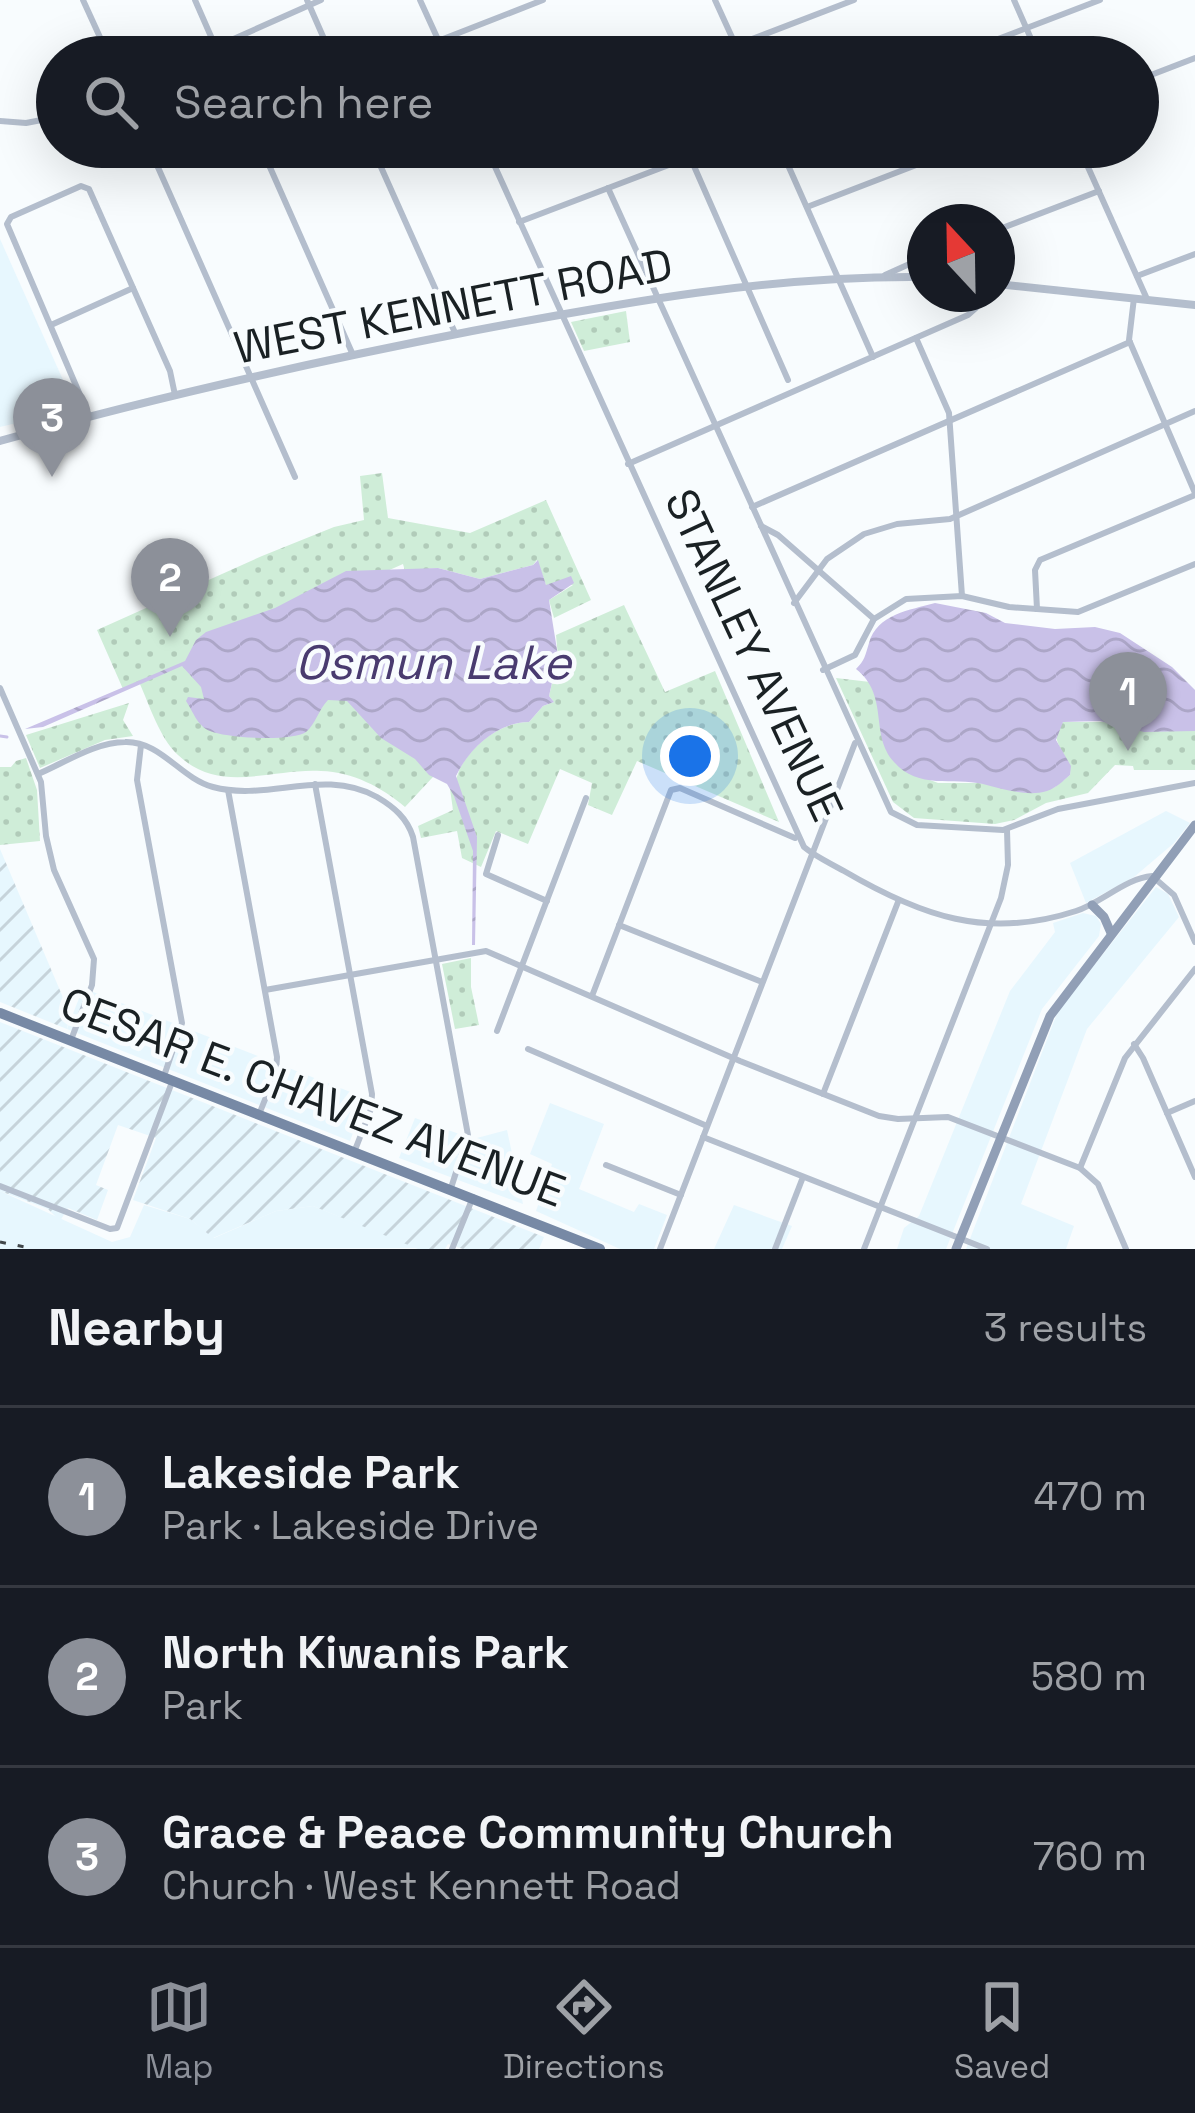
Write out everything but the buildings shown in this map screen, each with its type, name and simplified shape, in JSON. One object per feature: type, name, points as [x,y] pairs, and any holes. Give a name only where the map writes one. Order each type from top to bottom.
[{"type":"main road","points":[[958,1244],[1046,1023],[1195,825]]},
{"type":"main road","points":[[1092,905],[1104,916],[1111,933]]},
{"type":"main road","name":"CESAR E. CHAVEZ AVENUE","points":[[0,1013],[600,1249]]},
{"type":"street","points":[[83,0],[99,36]]},
{"type":"street","points":[[195,0],[211,36]]},
{"type":"street","points":[[239,36],[321,0]]},
{"type":"street","points":[[420,0],[436,36]]},
{"type":"street","points":[[451,36],[543,0]]},
{"type":"street","points":[[715,0],[731,36]]},
{"type":"street","points":[[761,36],[854,0]]},
{"type":"street","points":[[1014,0],[1031,36]]},
{"type":"street","points":[[1006,36],[1100,0]]},
{"type":"street","points":[[308,3],[323,36]]},
{"type":"street","points":[[1159,72],[1195,58]]},
{"type":"street","points":[[0,121],[36,121]]},
{"type":"street","points":[[158,168],[295,477]]},
{"type":"street","points":[[270,168],[353,355]]},
{"type":"street","points":[[381,168],[456,334]]},
{"type":"street","name":"STANLEY AVENUE","points":[[496,168],[798,839],[812,854],[898,902],[944,917],[991,923],[1033,921],[1092,905],[1141,878],[1155,877]]},
{"type":"street","points":[[520,222],[661,168]]},
{"type":"street","points":[[695,168],[788,380]]},
{"type":"street","points":[[789,168],[873,357]]},
{"type":"street","points":[[807,207],[908,168]]},
{"type":"street","points":[[1089,168],[1147,299]]},
{"type":"street","points":[[89,416],[7,226],[10,218],[86,187],[170,371],[176,395]]},
{"type":"street","points":[[608,188],[884,803],[900,819],[920,826],[1007,830],[1058,808],[1195,783]]},
{"type":"street","points":[[1015,223],[1099,191]]},
{"type":"street","points":[[1136,276],[1195,254]]},
{"type":"street","points":[[881,279],[907,266]]},
{"type":"street","name":"WEST KENNETT ROAD","points":[[0,441],[353,355],[656,296],[907,278]]},
{"type":"street","points":[[1015,286],[1195,305]]},
{"type":"street","points":[[51,325],[133,288]]},
{"type":"street","points":[[1037,609],[1035,570],[1040,560],[1195,494],[1130,342],[1134,298]]},
{"type":"street","points":[[628,464],[972,312]]},
{"type":"street","points":[[916,338],[949,421],[962,596]]},
{"type":"street","points":[[752,508],[1130,342]]},
{"type":"street","points":[[794,603],[841,547],[870,532],[956,516],[1195,411]]},
{"type":"street","points":[[760,526],[778,535],[874,619]]},
{"type":"street","points":[[823,670],[855,656],[874,619],[906,599],[962,596],[1082,611],[1195,564]]},
{"type":"street","points":[[0,688],[38,774],[52,864],[94,959],[92,985],[71,1040]]},
{"type":"street","points":[[660,1249],[855,741]]},
{"type":"street","points":[[38,774],[107,745],[142,744],[192,778],[228,790],[342,784],[397,810],[408,824],[469,1137],[450,1188]]},
{"type":"street","points":[[0,1186],[115,1228],[168,1077],[182,1023],[138,786],[142,744]]},
{"type":"street","points":[[315,783],[373,1098],[355,1150]]},
{"type":"street","points":[[592,996],[669,792],[680,788],[798,839]]},
{"type":"street","points":[[228,790],[278,1061],[260,1112]]},
{"type":"street","points":[[497,1031],[586,798]]},
{"type":"street","points":[[863,1249],[991,923],[1006,879],[1007,830]]},
{"type":"street","points":[[498,835],[485,873],[547,901]]},
{"type":"street","points":[[1155,877],[1174,895],[1195,942]]},
{"type":"street","points":[[824,1094],[898,902]]},
{"type":"street","points":[[619,925],[762,982]]},
{"type":"street","points":[[265,990],[482,950],[883,1117],[948,1117],[1080,1168],[1098,1184],[1126,1249]]},
{"type":"street","points":[[1080,1168],[1121,1065],[1195,969]]},
{"type":"street","points":[[1134,1045],[1195,1177]]},
{"type":"street","points":[[528,1049],[707,1126]]},
{"type":"street","points":[[1167,1113],[1195,1101]]},
{"type":"street","points":[[703,1137],[880,1207],[958,1244],[987,1249]]},
{"type":"street","points":[[606,1165],[681,1195]]},
{"type":"street","points":[[775,1249],[803,1177]]},
{"type":"street","points":[[452,1249],[473,1197]]},
{"type":"shaded area","points":[[0,239],[76,409],[0,427]]},
{"type":"shaded area","points":[[1166,811],[1190,823],[1174,843],[1134,877],[1086,903],[1070,863]]},
{"type":"shaded area","points":[[0,849],[70,1014],[67,1029],[0,1002]]},
{"type":"shaded area","points":[[1156,887],[1168,894],[1179,917],[1087,1029],[1021,1204],[1074,1226],[1066,1249],[966,1249],[1058,1011]]},
{"type":"shaded area","points":[[1083,913],[1096,916],[1101,924],[1099,936],[1042,1009],[946,1249],[897,1249],[904,1228],[919,1216],[1010,991],[1055,932],[1053,923]]},
{"type":"shaded area","points":[[83,988],[366,1098],[350,1141],[67,1029]]},
{"type":"shaded area","points":[[0,1022],[544,1237],[539,1249],[463,1249],[448,1244],[445,1249],[418,1249],[313,1206],[276,1211],[213,1238],[190,1219],[133,1200],[156,1138],[118,1125],[96,1185],[108,1190],[97,1220],[68,1208],[60,1221],[48,1209],[0,1191]]},
{"type":"shaded area","points":[[550,1103],[604,1124],[579,1189],[634,1212],[639,1204],[667,1215],[654,1249],[620,1249],[536,1211],[552,1164],[530,1154]]},
{"type":"shaded area","points":[[415,1118],[473,1139],[507,1130],[523,1204],[399,1158]]},
{"type":"shaded area","points":[[0,1191],[112,1242],[130,1237],[144,1205],[190,1219],[214,1238],[276,1211],[313,1206],[418,1248],[0,1249]]},
{"type":"shaded area","points":[[734,1205],[792,1226],[782,1249],[714,1249]]},
{"type":"green space","points":[[626,311],[630,342],[584,351],[571,322]]},
{"type":"green space","points":[[382,473],[388,518],[470,533],[546,500],[591,600],[554,618],[549,600],[573,585],[546,585],[537,560],[480,579],[438,568],[405,571],[403,564],[225,643],[343,654],[445,764],[405,807],[344,774],[302,771],[229,777],[194,767],[165,739],[139,682],[123,689],[97,630],[262,556],[364,520],[360,476]]},
{"type":"green space","points":[[624,605],[665,692],[715,671],[779,822],[637,761],[612,815],[588,805],[592,783],[560,769],[528,844],[496,831],[481,867],[462,858],[457,831],[421,838],[418,826],[453,810],[450,789],[476,747],[500,729],[529,722],[543,706],[554,702],[549,696],[558,657],[556,635]]},
{"type":"green space","points":[[836,678],[870,682],[886,748],[904,770],[938,783],[980,783],[1037,792],[1055,787],[1070,775],[1056,733],[1063,722],[1104,722],[1140,731],[1195,731],[1195,770],[1134,770],[1133,766],[1115,765],[1088,793],[1046,803],[995,824],[914,818],[893,802]]},
{"type":"green space","points":[[129,703],[123,720],[133,736],[105,740],[40,768],[26,735]]},
{"type":"green space","points":[[26,758],[37,790],[40,841],[0,845],[0,767]]},
{"type":"green space","points":[[471,958],[479,1025],[455,1029],[442,964]]},
{"type":"water","name":"Osmun Lake","points":[[538,560],[546,585],[571,576],[574,583],[549,600],[558,656],[549,696],[554,702],[543,706],[529,722],[506,726],[486,738],[456,776],[477,837],[475,945],[473,851],[454,796],[447,784],[381,738],[347,701],[328,700],[309,729],[298,735],[258,738],[218,733],[202,726],[186,701],[188,697],[204,699],[201,687],[182,666],[43,727],[25,729],[185,661],[206,632],[275,608],[346,571],[438,568],[480,579]]},
{"type":"water","points":[[935,603],[986,613],[1005,623],[1055,629],[1095,627],[1120,633],[1172,667],[1195,690],[1195,731],[1144,732],[1100,721],[1063,722],[1056,740],[1071,766],[1070,775],[1039,793],[936,781],[903,771],[882,739],[873,691],[856,669],[879,626],[896,615]]},
{"type":"waterway","points":[[0,736],[7,737]]},
{"type":"railway","points":[[0,1242],[35,1249]]},
{"type":"place","name":"Grace & Peace Community Church","points":[[52,477]]},
{"type":"place","name":"North Kiwanis Park","points":[[170,637]]},
{"type":"place","name":"Lakeside Park","points":[[1128,751]]}]
